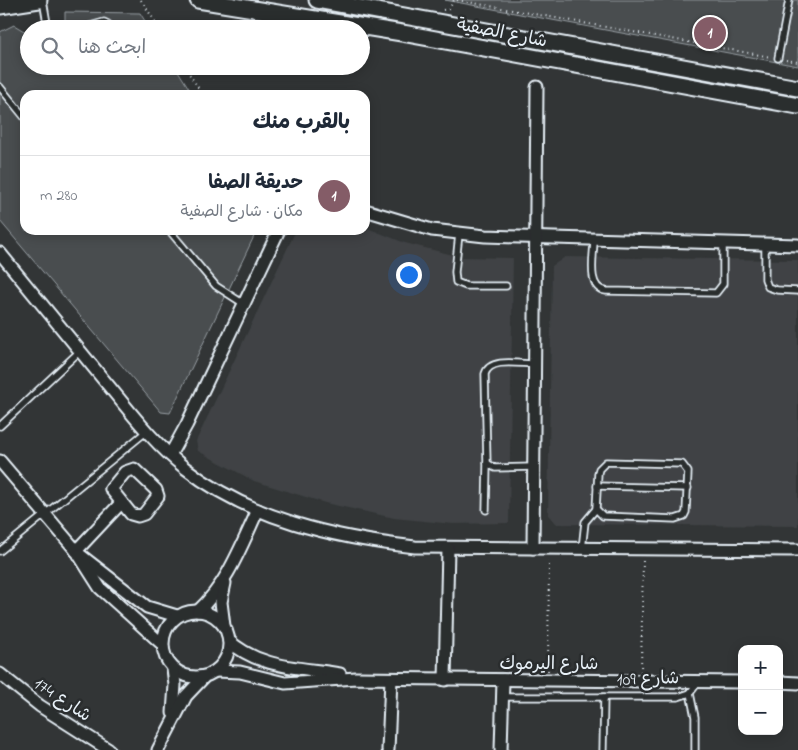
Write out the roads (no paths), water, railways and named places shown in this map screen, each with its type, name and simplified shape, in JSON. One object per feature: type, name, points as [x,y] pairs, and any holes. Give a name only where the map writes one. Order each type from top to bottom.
[{"type":"main road","points":[[0,6],[38,0]]},
{"type":"main road","name":"شارع الصفية","points":[[198,0],[322,20]]},
{"type":"main road","name":"شارع الصفية","points":[[317,0],[798,88]]},
{"type":"main road","name":"شارع الصفية","points":[[370,28],[798,106]]},
{"type":"street","points":[[533,548],[537,87]]},
{"type":"street","points":[[370,212],[406,224],[459,234],[536,239],[798,245]]},
{"type":"street","points":[[170,455],[277,235]]},
{"type":"street","points":[[0,253],[146,431],[170,455],[221,492],[258,510],[319,531],[399,545],[448,548],[798,550]]},
{"type":"street","points":[[0,461],[44,515],[78,552],[147,607],[177,616]]},
{"type":"street","points":[[78,552],[121,503]]},
{"type":"street","points":[[198,611],[213,596],[226,578],[258,510]]},
{"type":"street","points":[[445,680],[448,548]]},
{"type":"street","points":[[78,552],[100,588],[162,644]]},
{"type":"street","points":[[158,750],[172,719],[186,696],[204,677],[216,671],[228,654],[229,641],[224,626],[221,602],[226,578]]},
{"type":"street","points":[[172,719],[175,693],[173,669],[163,653],[162,644],[166,628],[177,616],[183,613],[198,611],[213,615],[224,626]]},
{"type":"street","name":"شارع اليرموك","points":[[229,641],[250,656],[262,661],[280,666],[356,678]]},
{"type":"street","points":[[173,669],[188,677],[204,677]]},
{"type":"street","name":"شارع اليرموك","points":[[216,671],[240,672],[285,683],[356,678],[738,682]]},
{"type":"street","points":[[388,750],[390,679]]},
{"type":"street","points":[[501,750],[503,680]]},
{"type":"street","name":"شارع 174","points":[[3,682],[109,750]]},
{"type":"street","points":[[783,682],[798,682]]},
{"type":"lane","points":[[44,0],[47,20]]},
{"type":"lane","points":[[778,58],[789,0]]},
{"type":"lane","points":[[0,87],[20,112]]},
{"type":"lane","points":[[459,234],[454,272],[456,282],[466,286],[506,286]]},
{"type":"lane","points":[[173,235],[216,286],[244,304]]},
{"type":"lane","points":[[594,240],[593,282],[602,291],[615,292],[716,293],[723,284],[723,243]]},
{"type":"lane","points":[[765,244],[766,283],[772,290],[798,291]]},
{"type":"lane","points":[[0,426],[80,351]]},
{"type":"lane","points":[[486,510],[486,369],[494,364],[534,364]]},
{"type":"lane","points":[[0,551],[146,431]]},
{"type":"lane","points":[[621,462],[682,464],[688,472],[686,512],[680,518],[608,517],[599,514],[596,509],[597,486],[599,468],[602,464],[621,462]]},
{"type":"lane","points":[[487,463],[495,468],[533,467]]},
{"type":"lane","points":[[597,486],[688,488]]},
{"type":"lane","points":[[582,549],[585,522],[596,509]]},
{"type":"lane","name":"شارع 109","points":[[503,697],[678,697],[690,693],[699,681]]},
{"type":"lane","points":[[690,693],[695,717],[695,750]]},
{"type":"lane","points":[[603,750],[604,697]]},
{"type":"place","name":"حديقة الصفا","points":[[710,33]]}]
